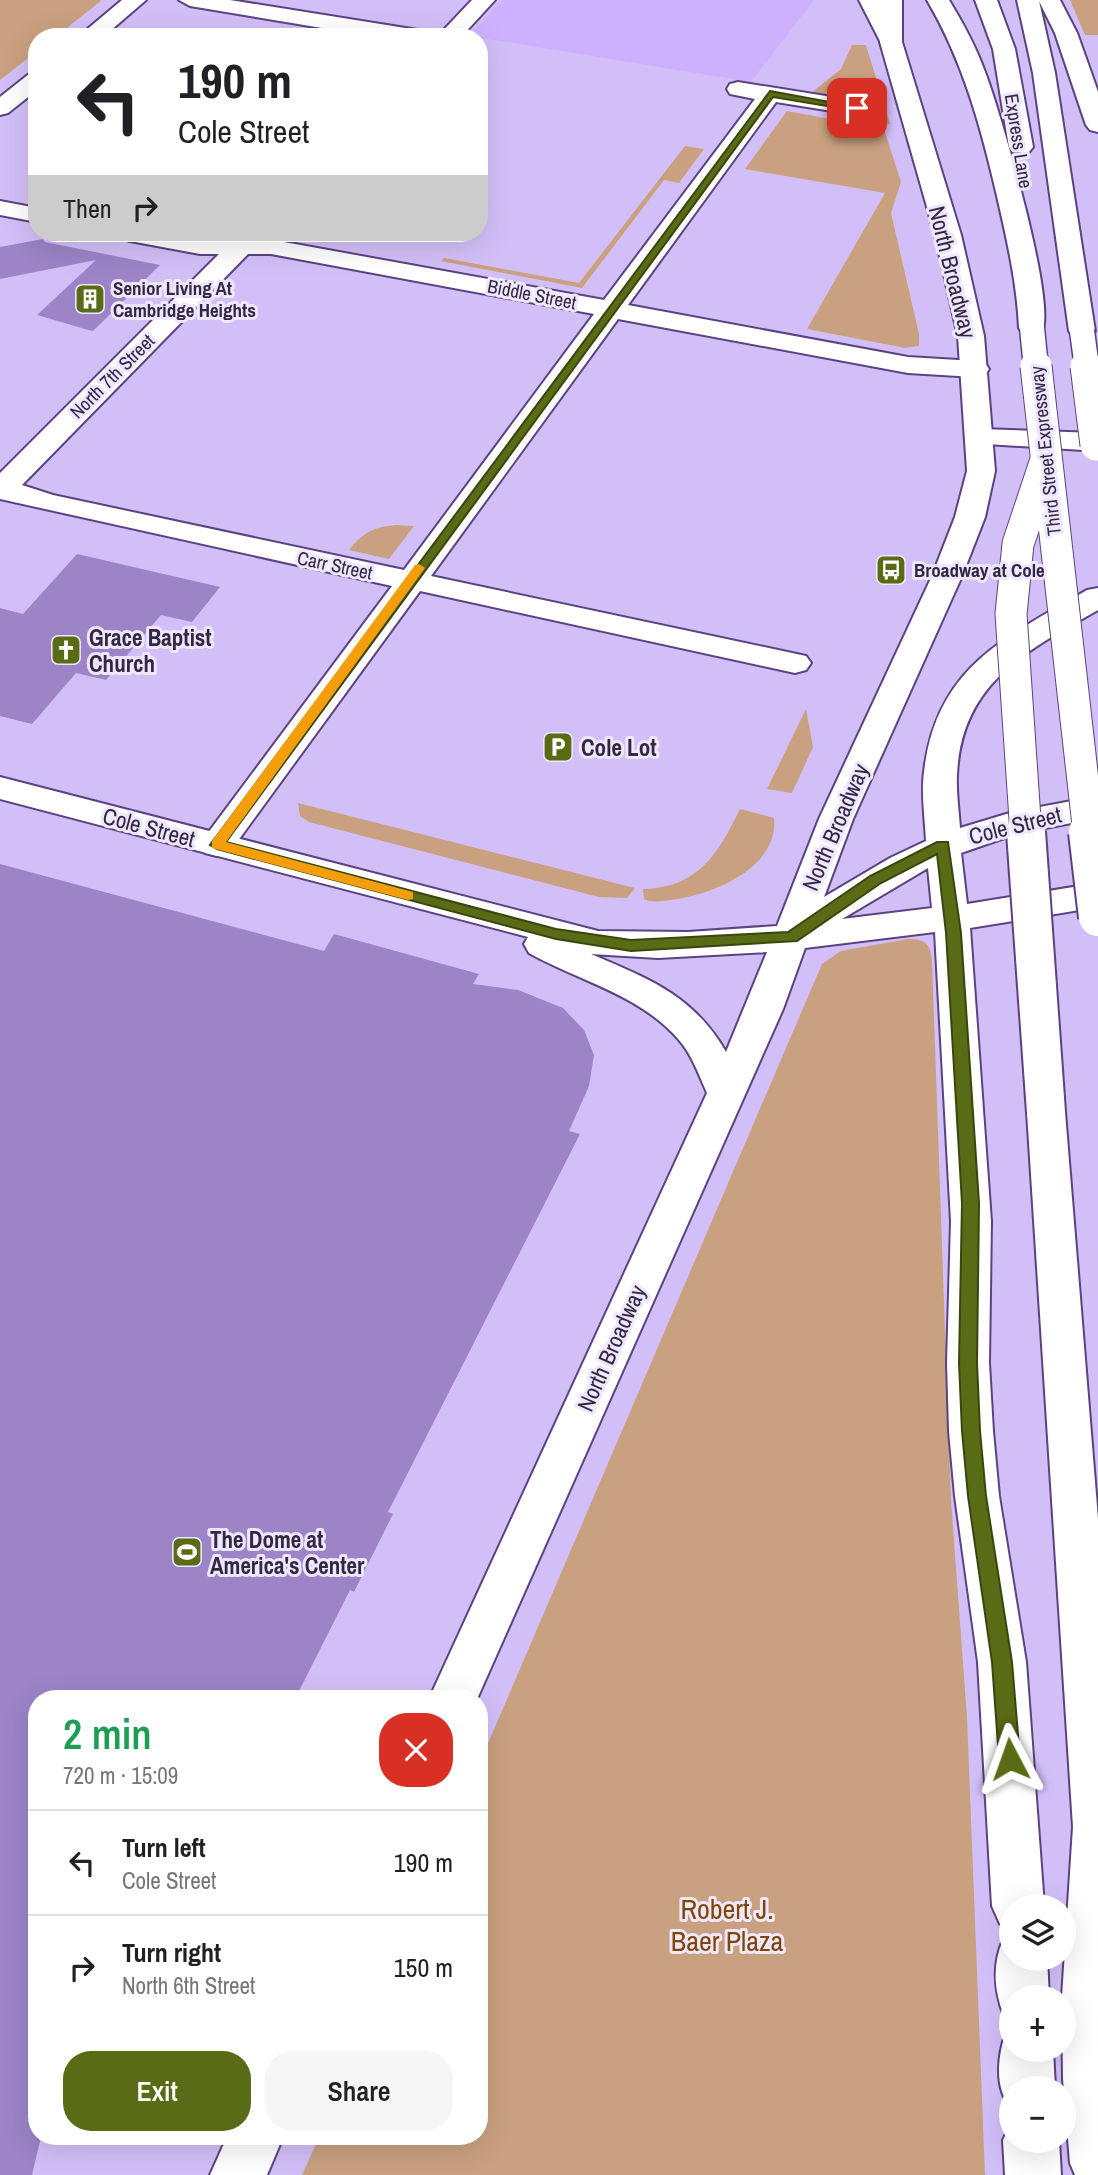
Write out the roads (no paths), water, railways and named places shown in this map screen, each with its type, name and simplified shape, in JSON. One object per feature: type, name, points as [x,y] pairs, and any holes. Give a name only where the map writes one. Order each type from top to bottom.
[{"type":"main road","points":[[100,28],[135,0]]},
{"type":"main road","points":[[190,0],[363,28]]},
{"type":"main road","points":[[457,28],[484,0]]},
{"type":"main road","points":[[870,0],[891,42]]},
{"type":"main road","name":"North Broadway","points":[[457,1690],[764,1009],[836,819],[961,543],[981,471],[975,369],[962,288],[891,42],[891,0]]},
{"type":"main road","name":"Third Street Expressway","points":[[938,0],[959,36],[988,110],[1031,286],[1032,328],[1046,460],[1098,917]]},
{"type":"main road","name":"Express Lane","points":[[986,0],[1004,49],[1023,157],[1031,286]]},
{"type":"main road","points":[[981,437],[1098,448],[1040,50],[1028,0]]},
{"type":"main road","points":[[1049,0],[1066,33],[1098,125]]},
{"type":"main road","points":[[0,108],[28,86]]},
{"type":"main road","points":[[738,89],[857,108]]},
{"type":"main road","points":[[217,845],[410,579],[770,94]]},
{"type":"main road","points":[[0,208],[28,213]]},
{"type":"main road","name":"Biddle Street","points":[[178,242],[200,246],[227,242]]},
{"type":"main road","name":"North 7th Street","points":[[1,488],[244,242]]},
{"type":"main road","name":"Biddle Street","points":[[257,242],[908,365],[975,369]]},
{"type":"main road","points":[[1046,460],[1018,544],[1011,614],[1098,1830],[1087,1961],[1086,2038],[1098,2163]]},
{"type":"main road","name":"Carr Street","points":[[1,488],[46,502],[795,663]]},
{"type":"main road","points":[[1017,1894],[1002,1662],[977,1496],[971,1431],[968,1363],[971,1221],[940,774],[948,727],[959,703],[992,662],[1015,645],[1098,597]]},
{"type":"main road","name":"Cole Street","points":[[0,788],[598,943],[631,946],[791,937],[952,918],[1098,895]]},
{"type":"main road","name":"Cole Street","points":[[791,937],[875,880],[943,845],[1019,820],[1098,807]]},
{"type":"main road","points":[[501,920],[580,965],[646,993],[675,1013],[702,1043],[726,1092]]},
{"type":"main road","points":[[238,2175],[252,2145]]},
{"type":"main road","points":[[1032,2153],[1033,2175]]},
{"type":"place","name":"Senior Living At Cambridge Heights","points":[[90,299]]},
{"type":"place","name":"Broadway at Cole","points":[[891,570]]},
{"type":"place","name":"Grace Baptist Church","points":[[66,650]]},
{"type":"place","name":"Cole Lot","points":[[558,747]]},
{"type":"place","name":"The Dome at America's Center","points":[[187,1552]]},
{"type":"park label","name":"Robert J. Baer Plaza","points":[[727,1925]]}]
